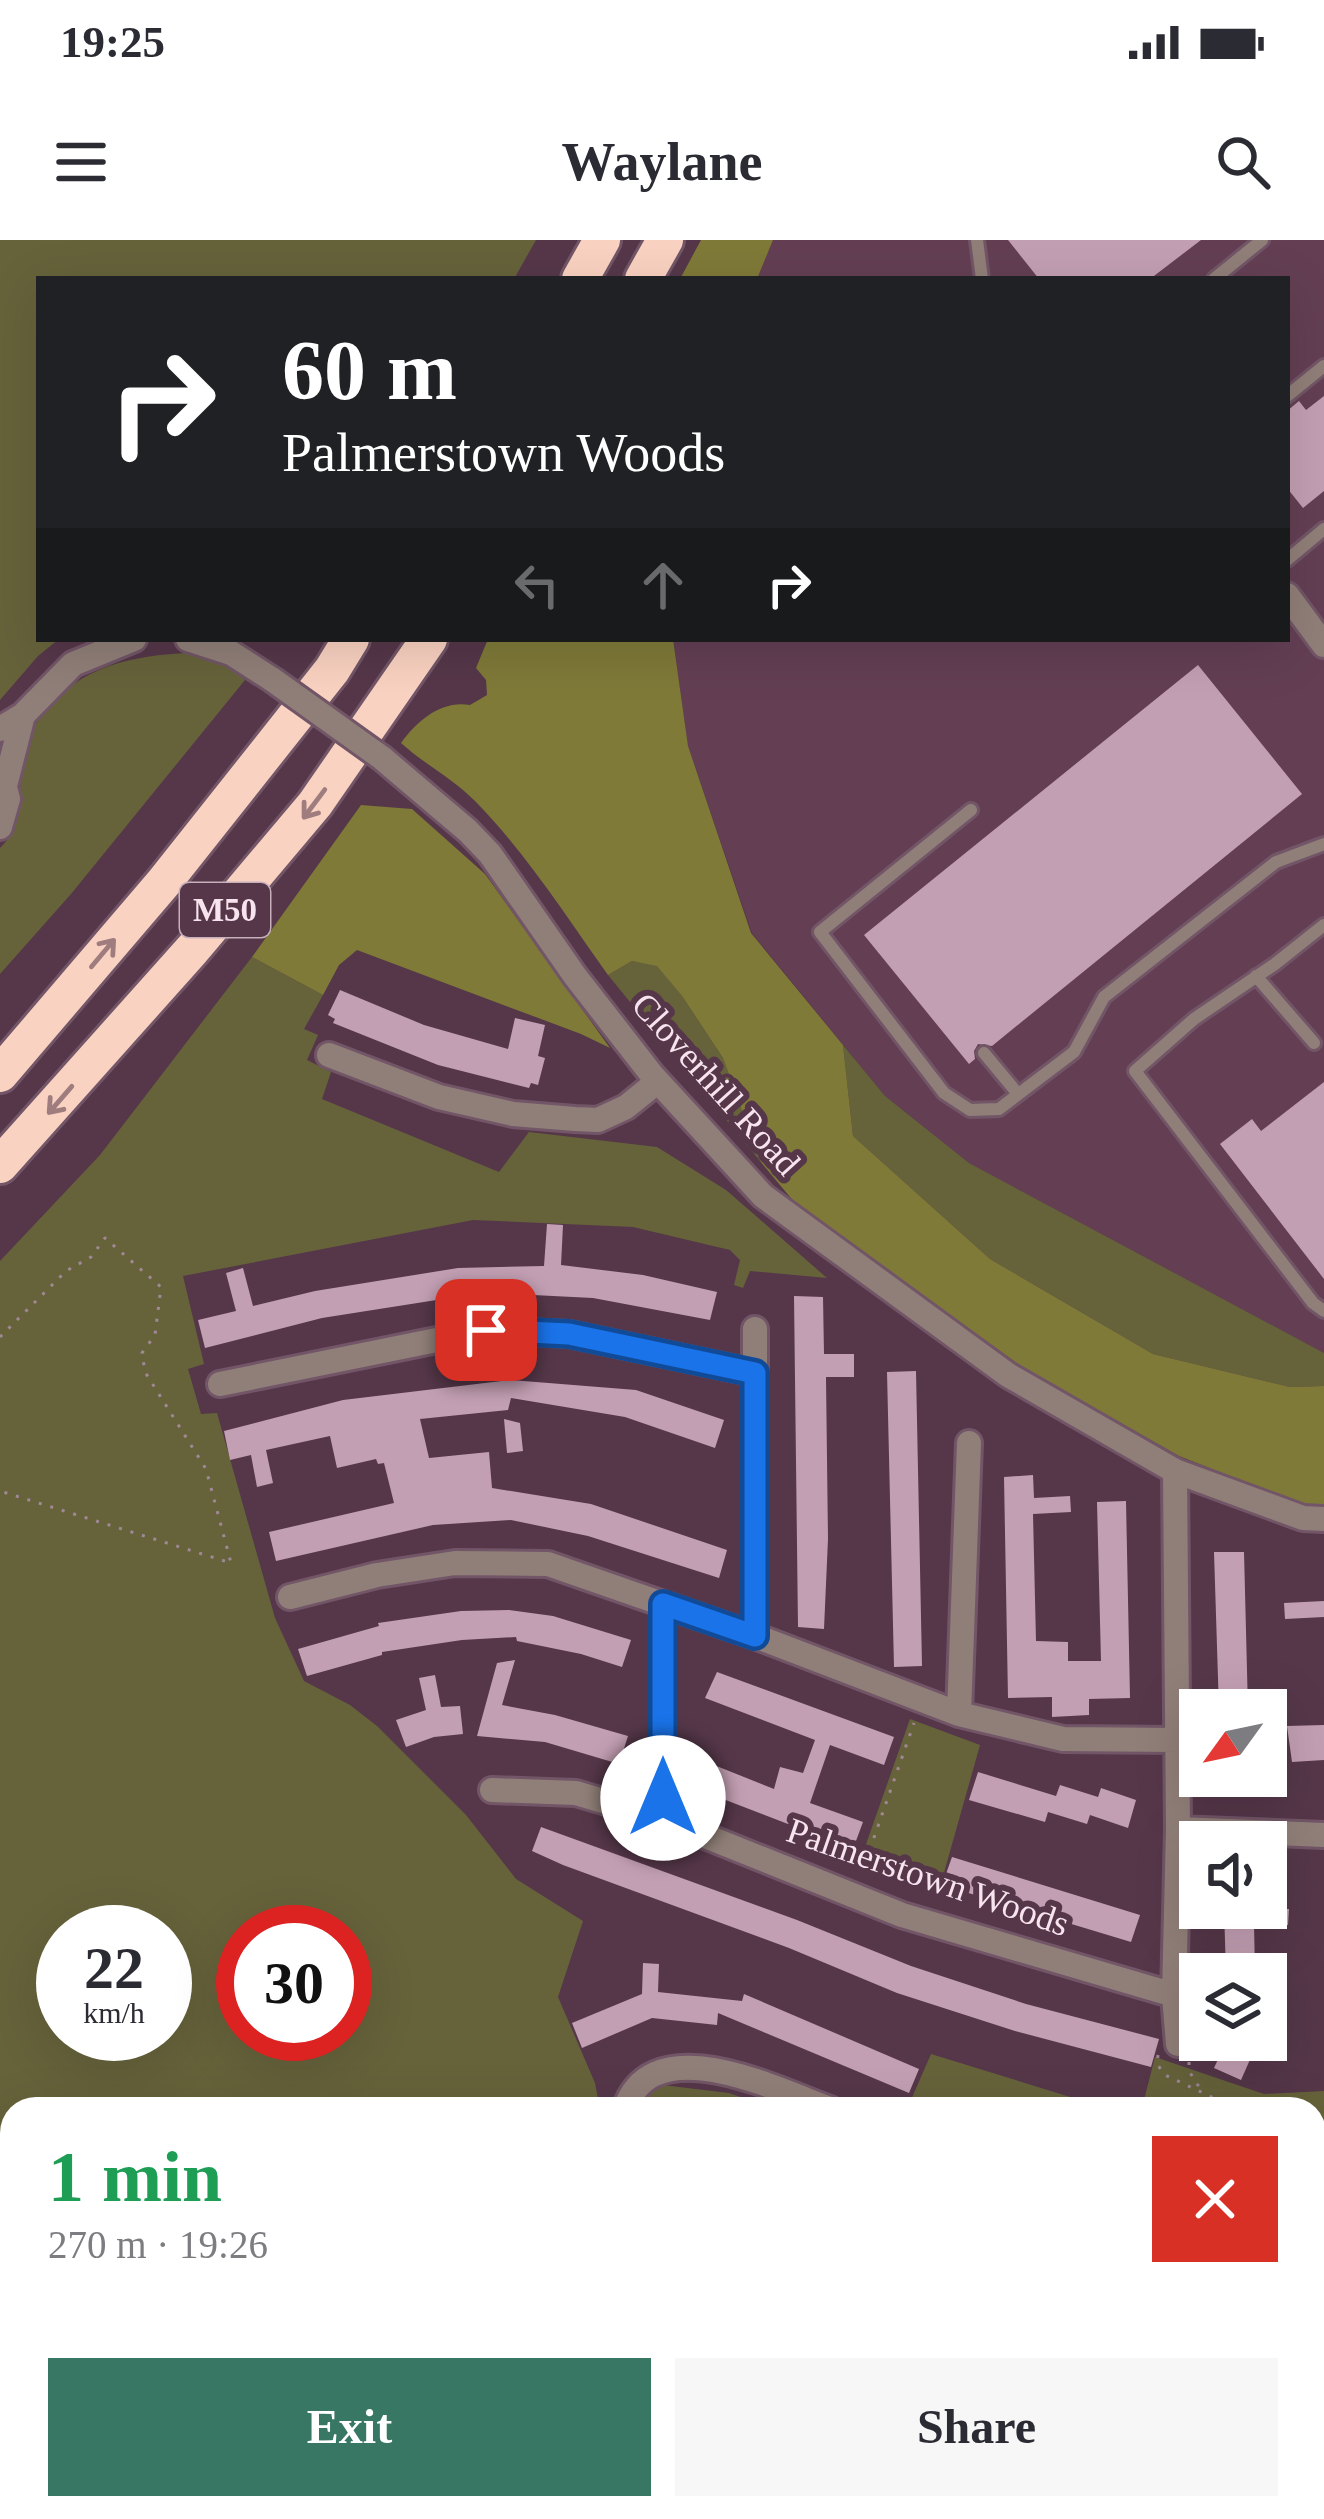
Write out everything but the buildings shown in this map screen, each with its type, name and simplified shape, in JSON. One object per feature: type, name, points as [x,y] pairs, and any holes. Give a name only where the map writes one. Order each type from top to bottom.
[{"type":"highway","points":[[582,276],[602,240]]},
{"type":"highway","points":[[646,276],[665,240]]},
{"type":"highway","name":"M50","points":[[0,1074],[178,864],[349,642]]},
{"type":"highway","name":"M50","points":[[0,1165],[315,804],[427,642]]},
{"type":"street","points":[[1290,599],[1324,645]]},
{"type":"street","points":[[0,729],[23,715],[73,664],[127,642]]},
{"type":"street","name":"Cloverhill Road","points":[[197,642],[231,653],[273,680],[382,758],[453,817],[490,854],[657,1082],[763,1196],[1008,1375],[1175,1472],[1303,1517],[1324,1519]]},
{"type":"street","points":[[0,826],[8,800],[3,777],[23,715]]},
{"type":"street","points":[[329,1055],[439,1097],[513,1114],[598,1120],[657,1082]]},
{"type":"street","points":[[755,1329],[755,1636]]},
{"type":"street","points":[[220,1384],[486,1330],[569,1334],[755,1373]]},
{"type":"street","points":[[959,1714],[969,1443]]},
{"type":"street","points":[[1175,1472],[1178,1829],[1174,1995],[1179,2043]]},
{"type":"street","points":[[290,1597],[377,1575],[455,1563],[548,1564],[959,1714],[1064,1739],[1178,1740]]},
{"type":"street","points":[[663,1604],[663,1819]]},
{"type":"street","name":"Palmerstown Woods","points":[[492,1790],[576,1793],[663,1819],[902,1915],[1174,1995]]},
{"type":"street","points":[[1178,1829],[1324,1835]]},
{"type":"street","points":[[631,2097],[637,2084],[658,2071],[688,2066],[746,2078],[797,2097]]},
{"type":"lane","points":[[976,240],[982,276]]},
{"type":"lane","points":[[1218,276],[1262,240]]},
{"type":"lane","points":[[1290,394],[1324,367]]},
{"type":"lane","points":[[1290,557],[1324,529]]},
{"type":"lane","points":[[971,810],[820,932],[944,1093],[970,1110],[999,1109],[1074,1052],[1104,997],[1276,862],[1324,844]]},
{"type":"lane","points":[[1324,925],[1194,1019],[1135,1071],[1313,1303],[1324,1310]]},
{"type":"lane","points":[[1256,976],[1314,1043]]},
{"type":"lane","points":[[984,1053],[1018,1094]]},
{"type":"path","points":[[0,1336],[66,1271],[91,1257],[105,1238],[161,1287],[155,1334],[142,1353],[146,1372],[206,1469],[231,1563],[0,1491]]},
{"type":"path","points":[[860,1877],[915,1718]]},
{"type":"path","points":[[1179,2053],[1158,2052],[1157,2064],[1165,2075],[1212,2097]]},
{"type":"path","points":[[1184,2061],[1201,2092]]},
{"type":"shaded area","points":[[0,240],[536,240],[516,276],[36,276],[36,642],[55,642],[0,700]]},
{"type":"shaded area","points":[[701,240],[773,240],[758,276],[682,276]]},
{"type":"shaded area","points":[[773,240],[1324,240],[1324,1353],[969,1163],[885,1096],[752,933],[688,746],[673,642],[1290,642],[1290,276],[758,276]]},
{"type":"shaded area","points":[[487,642],[673,642],[688,746],[751,933],[843,1045],[853,1136],[990,1259],[1153,1354],[1290,1387],[1324,1386],[1324,1507],[1303,1505],[1179,1456],[1022,1367],[795,1203],[760,1161],[723,1058],[657,966],[632,961],[608,975],[494,821],[401,743],[431,714],[449,706],[470,705],[487,695],[486,680],[476,668]]},
{"type":"shaded area","points":[[186,653],[229,667],[245,680],[0,974],[0,848],[18,815],[23,752],[32,730],[59,696],[91,674],[127,661]]},
{"type":"shaded area","points":[[361,805],[412,809],[485,874],[610,1048],[357,950],[339,965],[323,995],[252,957]]},
{"type":"shaded area","points":[[252,957],[323,995],[304,1029],[318,1035],[307,1060],[331,1072],[322,1099],[499,1172],[529,1132],[657,1147],[726,1190],[827,1278],[750,1271],[743,1288],[734,1285],[740,1260],[730,1250],[633,1227],[473,1220],[183,1276],[204,1364],[188,1369],[201,1414],[217,1413],[275,1618],[304,1681],[350,1705],[377,1726],[466,1815],[516,1879],[583,1921],[558,1997],[598,2097],[0,2097],[0,1261],[100,1155]]},
{"type":"shaded area","points":[[632,961],[657,965],[723,1058],[760,1161],[608,975]]},
{"type":"shaded area","points":[[843,1045],[885,1096],[969,1163],[1324,1353],[1324,1386],[1290,1387],[1153,1354],[990,1259],[853,1136]]},
{"type":"shaded area","points":[[910,1719],[980,1745],[938,1894],[858,1867]]},
{"type":"shaded area","points":[[931,2054],[1070,2097],[912,2097]]},
{"type":"shaded area","points":[[1155,2057],[1264,2094],[1324,2091],[1324,2097],[1145,2097]]},
{"type":"shaded area","points":[[654,2084],[740,2097],[643,2097]]},
{"type":"route","points":[[486,1330],[569,1334],[755,1373],[755,1636],[663,1604],[663,1798]]}]
